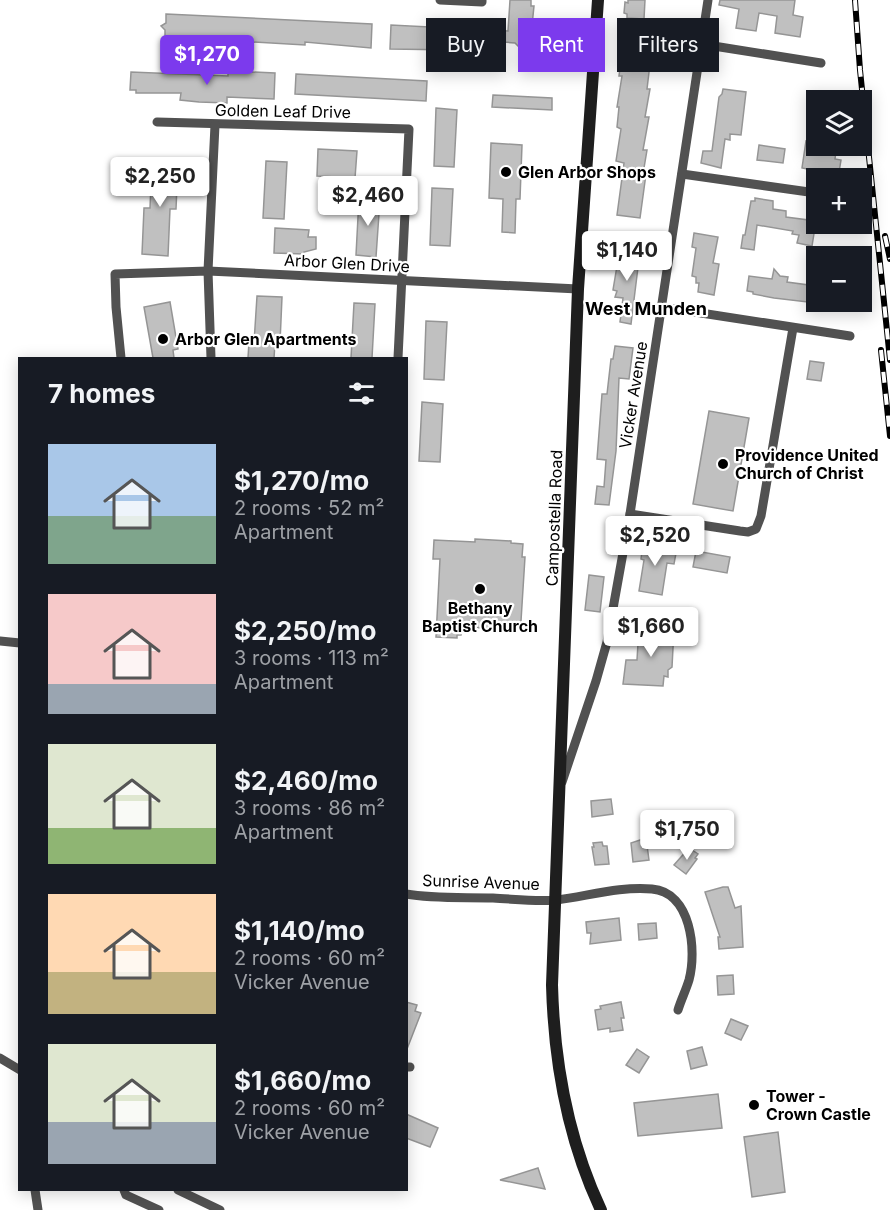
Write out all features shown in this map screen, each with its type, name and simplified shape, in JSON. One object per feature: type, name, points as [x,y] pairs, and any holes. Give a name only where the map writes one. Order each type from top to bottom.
[{"type":"main road","name":"Campostella Road","points":[[598,0],[578,289],[553,1006],[558,1057],[573,1134],[601,1210]]},
{"type":"street","points":[[440,0],[482,1]]},
{"type":"street","name":"Vicker Avenue","points":[[705,18],[708,0]]},
{"type":"street","points":[[719,47],[821,63]]},
{"type":"street","name":"Vicker Avenue","points":[[560,788],[607,642],[630,514],[697,72]]},
{"type":"street","name":"Golden Leaf Drive","points":[[157,122],[409,129],[402,280]]},
{"type":"street","points":[[211,357],[208,271],[215,125]]},
{"type":"street","points":[[682,174],[806,192]]},
{"type":"street","name":"Arbor Glen Drive","points":[[121,357],[115,274],[208,271],[578,289]]},
{"type":"street","points":[[398,357],[402,280]]},
{"type":"street","points":[[662,307],[850,336]]},
{"type":"street","points":[[630,514],[740,531],[756,530],[761,516],[794,327]]},
{"type":"street","points":[[0,641],[18,643]]},
{"type":"street","name":"Sunrise Avenue","points":[[408,894],[555,900],[632,889],[654,889],[669,894],[680,904],[686,917],[691,956],[689,978],[678,1010]]},
{"type":"street","points":[[0,1058],[18,1069]]},
{"type":"street","points":[[36,1191],[38,1210]]},
{"type":"street","points":[[124,1191],[126,1195],[159,1210]]},
{"type":"street","points":[[180,1191],[220,1210]]},
{"type":"building","points":[[510,0],[531,0],[531,6],[534,6],[533,18],[518,18],[518,46],[515,43],[506,42],[506,31],[508,31]]},
{"type":"building","points":[[628,0],[645,0],[644,18],[627,18],[627,14],[624,13],[625,2],[628,3]]},
{"type":"building","points":[[720,0],[795,0],[793,15],[803,17],[800,37],[775,33],[777,16],[759,13],[756,31],[736,28],[739,9],[719,5]]},
{"type":"building","points":[[166,14],[372,24],[371,48],[305,42],[305,45],[165,38],[165,30],[161,26],[166,23]]},
{"type":"building","points":[[391,25],[426,27],[426,50],[390,49]]},
{"type":"building","points":[[228,71],[275,73],[274,99],[227,97],[227,103],[199,102],[180,100],[181,93],[136,93],[136,90],[130,90],[131,72],[228,76]]},
{"type":"building","points":[[620,72],[649,72],[647,89],[650,89],[645,117],[649,117],[643,150],[647,150],[643,174],[646,174],[640,218],[617,215],[624,163],[616,161],[621,129],[617,127],[619,107],[617,107],[622,76],[619,76]]},
{"type":"building","points":[[296,74],[427,81],[426,101],[295,94]]},
{"type":"building","points":[[723,89],[746,92],[741,135],[730,134],[730,140],[725,139],[721,168],[701,163],[703,151],[712,151],[719,97]]},
{"type":"building","points":[[493,95],[552,98],[552,110],[492,107]]},
{"type":"building","points":[[436,108],[457,110],[454,167],[434,166]]},
{"type":"building","points":[[806,141],[806,156],[835,156],[835,159],[841,160],[840,168],[802,168]]},
{"type":"building","name":"Glen Arbor Shops","points":[[491,143],[522,145],[520,199],[516,199],[515,233],[502,232],[503,199],[489,198]]},
{"type":"building","points":[[759,145],[785,149],[783,163],[757,160]]},
{"type":"building","points":[[318,149],[357,151],[355,178],[317,176]]},
{"type":"building","points":[[152,161],[178,162],[176,209],[170,209],[168,256],[142,254],[144,208],[150,208]]},
{"type":"building","points":[[266,161],[287,162],[284,219],[263,218]]},
{"type":"building","points":[[432,188],[453,189],[450,246],[430,245]]},
{"type":"building","points":[[359,198],[380,199],[376,257],[356,255]]},
{"type":"building","points":[[755,198],[773,201],[773,209],[786,211],[786,217],[806,220],[806,234],[814,234],[812,246],[797,243],[799,235],[792,234],[793,231],[757,225],[754,250],[741,248],[751,201],[755,201]]},
{"type":"building","points":[[275,228],[309,230],[308,237],[316,237],[316,249],[304,252],[304,254],[274,253]]},
{"type":"building","points":[[694,233],[718,237],[713,263],[719,264],[714,295],[698,292],[699,283],[696,283],[696,277],[692,276],[696,248],[692,247]]},
{"type":"building","points":[[620,248],[640,251],[631,324],[620,322],[623,298],[615,297],[617,291],[613,290]]},
{"type":"building","points":[[774,269],[780,276],[788,277],[787,282],[806,285],[806,302],[774,298],[747,291],[749,276],[772,279]]},
{"type":"building","points":[[257,296],[282,297],[280,343],[275,343],[274,357],[248,357],[249,342],[254,343]]},
{"type":"building","name":"Arbor Glen Apartments","points":[[170,302],[178,349],[173,350],[174,357],[153,357],[144,307]]},
{"type":"building","points":[[354,303],[375,304],[372,357],[351,357]]},
{"type":"building","points":[[426,321],[447,322],[444,380],[424,379]]},
{"type":"building","points":[[615,346],[633,348],[629,379],[619,378],[616,451],[609,505],[595,504],[597,486],[604,487],[606,460],[597,459],[602,394],[607,394],[611,359],[613,359]]},
{"type":"building","points":[[810,361],[824,363],[821,381],[807,379]]},
{"type":"building","points":[[422,402],[443,404],[440,462],[419,461]]},
{"type":"building","name":"Providence United Church of Christ","points":[[709,411],[749,418],[733,511],[693,504]]},
{"type":"building","name":"Bethany Baptist Church","points":[[475,539],[523,544],[522,557],[525,557],[521,621],[519,623],[508,622],[507,629],[462,627],[461,635],[457,635],[457,638],[436,637],[440,559],[433,559],[434,540],[475,542]]},
{"type":"building","points":[[643,543],[677,548],[674,564],[667,563],[662,595],[639,591],[644,560],[641,559]]},
{"type":"building","points":[[696,551],[730,557],[727,573],[693,567]]},
{"type":"building","points":[[589,575],[604,577],[600,612],[585,610]]},
{"type":"building","points":[[639,626],[674,629],[672,667],[668,670],[668,677],[664,676],[663,686],[623,684],[626,660],[637,660]]},
{"type":"building","points":[[611,799],[613,814],[592,817],[591,801]]},
{"type":"building","points":[[646,838],[649,860],[633,862],[631,843]]},
{"type":"building","points":[[602,842],[603,846],[607,846],[609,864],[595,865],[593,843]]},
{"type":"building","points":[[689,848],[698,854],[686,874],[674,865]]},
{"type":"building","points":[[728,887],[735,908],[741,906],[743,947],[719,949],[718,937],[720,937],[705,892]]},
{"type":"building","points":[[619,918],[621,940],[590,944],[591,933],[587,933],[586,922]]},
{"type":"building","points":[[656,923],[657,938],[639,940],[638,924]]},
{"type":"building","points":[[733,975],[734,994],[718,995],[717,976]]},
{"type":"building","points":[[621,1002],[624,1018],[621,1018],[623,1030],[610,1032],[610,1028],[598,1030],[595,1010],[601,1009],[600,1006]]},
{"type":"building","points":[[408,1003],[417,1005],[415,1011],[421,1013],[408,1046]]},
{"type":"building","points":[[731,1019],[748,1026],[741,1040],[725,1033]]},
{"type":"building","points":[[702,1047],[707,1065],[691,1069],[687,1051]]},
{"type":"building","points":[[637,1049],[649,1057],[639,1073],[626,1065]]},
{"type":"building","points":[[718,1094],[722,1128],[638,1136],[634,1103]]},
{"type":"building","points":[[408,1115],[438,1128],[430,1147],[408,1139]]},
{"type":"building","points":[[778,1132],[785,1192],[752,1197],[744,1137]]},
{"type":"building","points":[[538,1168],[545,1189],[500,1180]]},
{"type":"railway","points":[[855,0],[890,360]]},
{"type":"railway","points":[[885,236],[890,259]]},
{"type":"railway","points":[[881,350],[890,436]]},
{"type":"place","name":"Glen Arbor Shops","points":[[506,172]]},
{"type":"place","name":"Arbor Glen Apartments","points":[[163,339]]},
{"type":"place","name":"Providence United Church of Christ","points":[[723,464]]},
{"type":"place","name":"Bethany Baptist Church","points":[[480,589]]},
{"type":"place","name":"Tower - Crown Castle","points":[[754,1105]]},
{"type":"district","name":"West Munden","points":[[646,308]]}]
